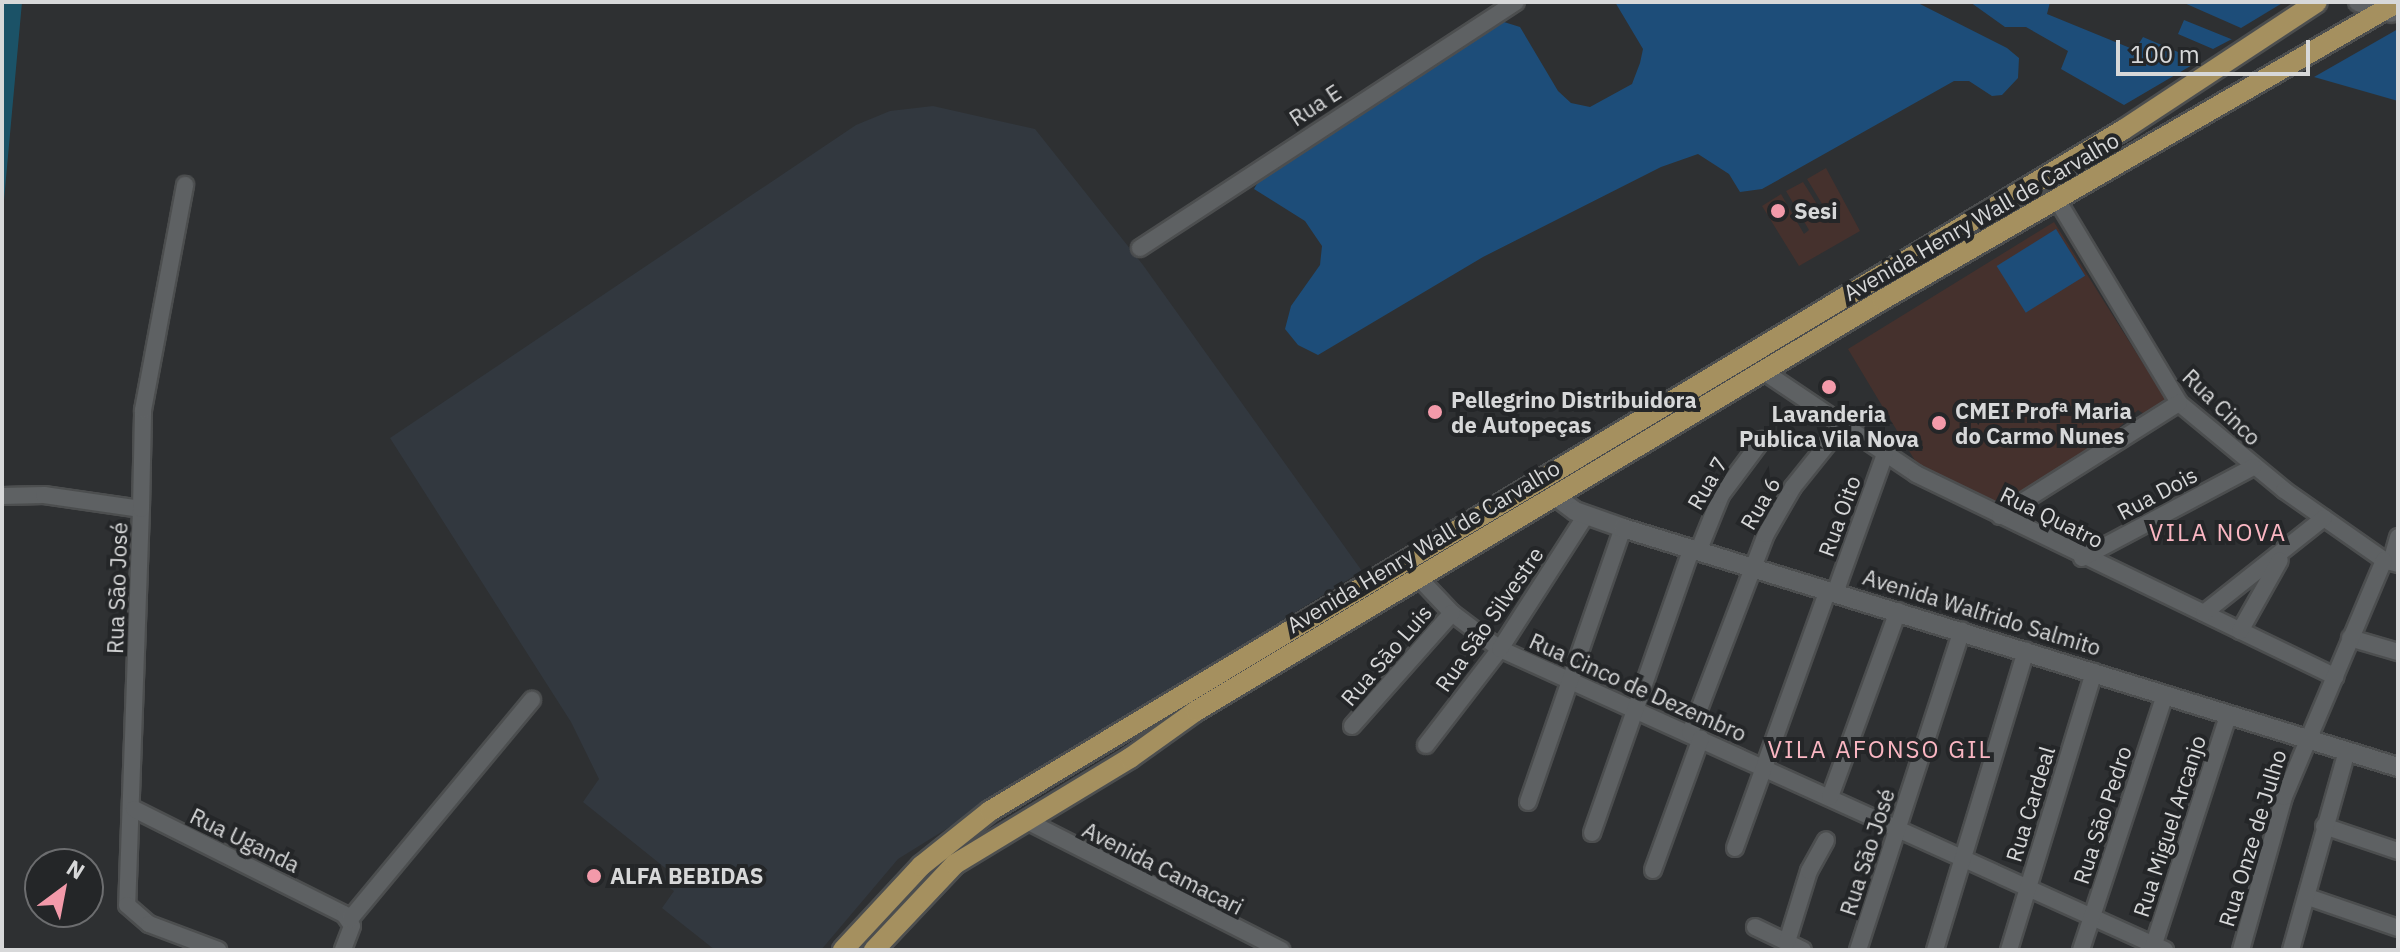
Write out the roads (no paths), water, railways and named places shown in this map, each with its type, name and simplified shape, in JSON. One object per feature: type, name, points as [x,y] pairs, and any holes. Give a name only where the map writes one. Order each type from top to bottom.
[{"type":"main road","name":"Avenida Henry Wall de Carvalho","points":[[843,950],[921,866],[1003,803],[1549,472],[2123,130],[2317,2]]},
{"type":"main road","name":"Avenida Henry Wall de Carvalho","points":[[874,950],[955,864],[1123,763],[1182,720],[2056,198],[2393,9]]},
{"type":"main road","points":[[2191,124],[2229,90],[2225,61]]},
{"type":"main road","points":[[1798,325],[1809,344]]},
{"type":"main road","points":[[1549,472],[1555,496]]},
{"type":"main road","points":[[1437,541],[1445,561]]},
{"type":"main road","points":[[1108,740],[1118,748],[1123,763]]},
{"type":"main road","points":[[1003,803],[1005,818],[1022,824]]},
{"type":"street","name":"Rua E","points":[[1140,248],[1516,2]]},
{"type":"street","points":[[2358,2],[2393,9]]},
{"type":"street","points":[[141,509],[143,410],[185,185]]},
{"type":"street","name":"Rua Cinco","points":[[2056,198],[2179,403],[2253,467],[2391,562]]},
{"type":"street","name":"Rua Quatro","points":[[1763,371],[1841,427],[1885,454],[2000,516],[2335,677]]},
{"type":"street","points":[[2000,516],[2179,403]]},
{"type":"street","name":"Rua 6","points":[[1653,870],[1753,568],[1781,506],[1841,427]]},
{"type":"street","name":"Rua 7","points":[[1592,833],[1694,551],[1721,495],[1762,440]]},
{"type":"street","name":"Rua Oito","points":[[1735,848],[1885,454]]},
{"type":"street","name":"Rua Dois","points":[[2082,558],[2253,467]]},
{"type":"street","name":"Rua São José","points":[[2,496],[44,495],[141,509],[134,809],[125,894],[132,912],[149,924],[218,950]]},
{"type":"street","name":"Avenida Walfrido Salmito","points":[[1555,496],[1586,515],[1694,551],[1962,630],[2398,767]]},
{"type":"street","name":"Rua São Silvestre","points":[[1426,745],[1500,649],[1586,515]]},
{"type":"street","points":[[2204,613],[2324,518]]},
{"type":"street","points":[[1528,802],[1623,528]]},
{"type":"street","name":"Rua Onze de Julho","points":[[2241,950],[2306,739],[2350,638],[2391,562],[2398,537]]},
{"type":"street","points":[[2240,631],[2284,552]]},
{"type":"street","name":"Rua Cinco de Dezembro","points":[[1418,577],[1452,613],[1500,649],[1636,707],[2157,948]]},
{"type":"street","points":[[1830,797],[1898,611]]},
{"type":"street","name":"Rua São Luis","points":[[1352,726],[1452,613]]},
{"type":"street","name":"Rua São José","points":[[1858,950],[1962,630]]},
{"type":"street","points":[[2350,638],[2398,652]]},
{"type":"street","points":[[1935,950],[2026,651]]},
{"type":"street","name":"Rua Cardeal","points":[[2009,950],[2094,672]]},
{"type":"street","name":"Rua São Pedro","points":[[2081,950],[2165,694]]},
{"type":"street","points":[[343,950],[344,914],[532,700]]},
{"type":"street","name":"Rua Miguel Arcanjo","points":[[2157,948],[2228,716]]},
{"type":"street","points":[[2291,950],[2347,751]]},
{"type":"street","name":"Rua Uganda","points":[[134,809],[344,914]]},
{"type":"street","name":"Avenida Camacari","points":[[1022,824],[1281,950]]},
{"type":"street","points":[[2324,826],[2398,851]]},
{"type":"street","points":[[1787,942],[1809,871],[1826,840]]},
{"type":"street","points":[[2308,897],[2398,928]]},
{"type":"street","points":[[1755,927],[1803,950]]},
{"type":"place","name":"Sesi","points":[[1778,211]]},
{"type":"place","name":"Lavanderia Publica Vila Nova","points":[[1829,387]]},
{"type":"place","name":"Pellegrino Distribuidora de Autopeças","points":[[1435,412]]},
{"type":"place","name":"CMEI Profª Maria do Carmo Nunes","points":[[1939,423]]},
{"type":"place","name":"ALFA BEBIDAS","points":[[594,876]]},
{"type":"district","name":"VILA NOVA","points":[[2218,533]]},
{"type":"district","name":"VILA AFONSO GIL","points":[[1880,750]]}]
